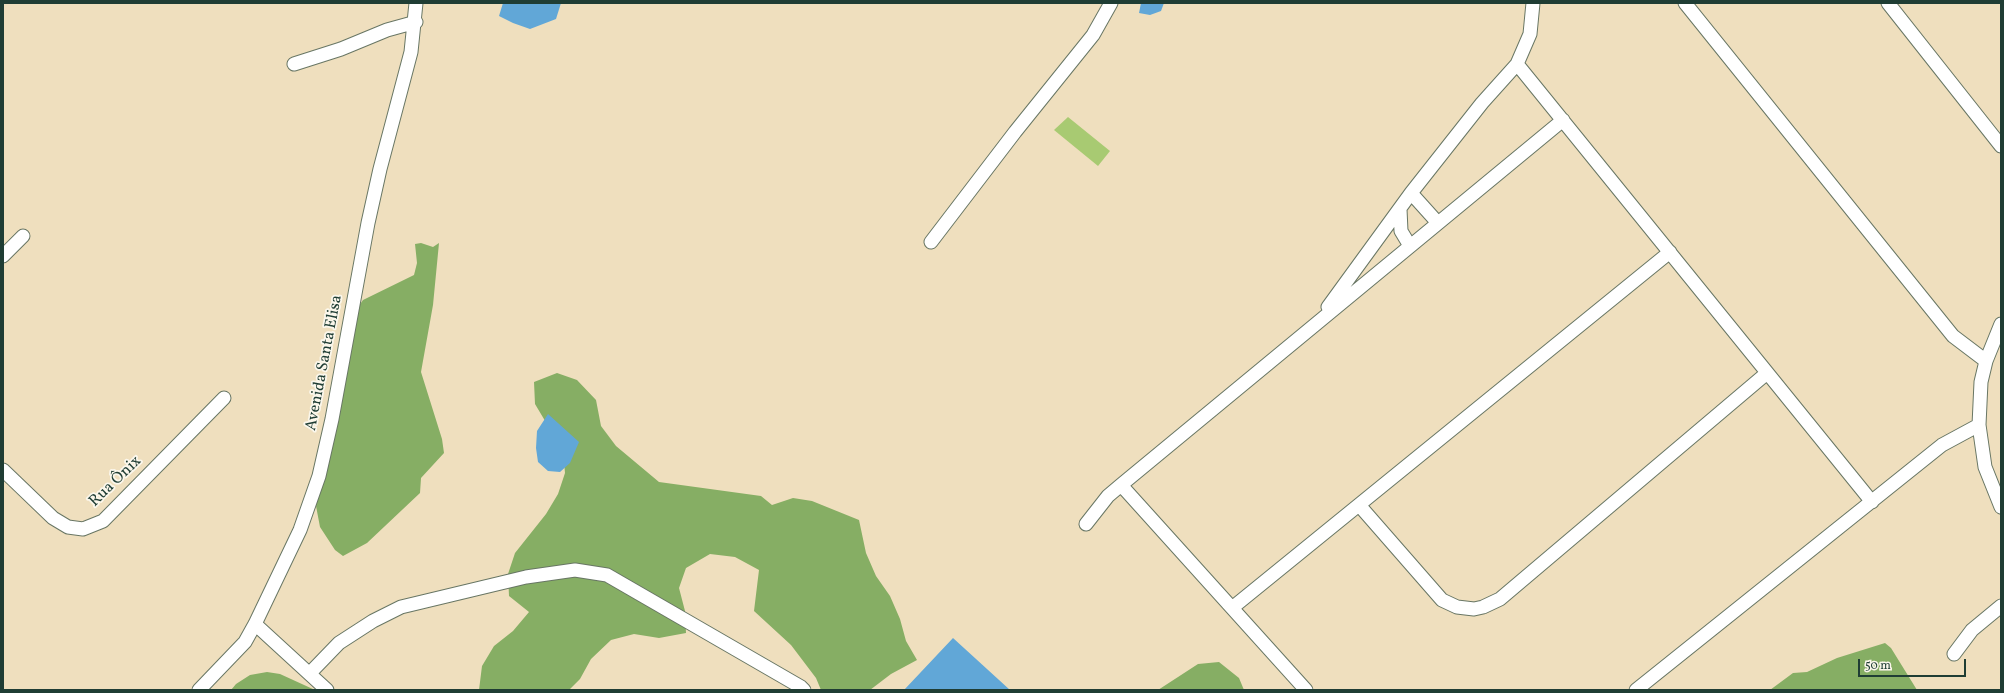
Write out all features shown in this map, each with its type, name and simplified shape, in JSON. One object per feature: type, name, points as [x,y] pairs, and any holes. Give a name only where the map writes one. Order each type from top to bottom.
[{"type":"street","name":"Avenida Santa Elisa","points":[[199,690],[245,642],[300,530],[319,476],[332,419],[368,224],[380,169],[411,52],[416,22],[416,3]]},
{"type":"street","points":[[931,242],[1015,132],[1093,35],[1111,3]]},
{"type":"street","points":[[1318,323],[1411,193],[1482,103],[1517,64],[1530,34],[1533,3]]},
{"type":"street","points":[[1685,3],[1953,336],[1986,361]]},
{"type":"street","points":[[1888,3],[2001,146]]},
{"type":"street","points":[[294,64],[341,49],[387,30],[416,22]]},
{"type":"street","points":[[1517,64],[1872,502]]},
{"type":"street","points":[[1086,524],[1108,496],[1120,485],[1563,120]]},
{"type":"street","points":[[1411,193],[1438,223]]},
{"type":"street","points":[[1400,209],[1401,232],[1410,246]]},
{"type":"street","points":[[3,256],[23,236]]},
{"type":"street","points":[[1232,608],[1670,252]]},
{"type":"street","points":[[2001,324],[1986,361],[1981,382],[1979,425],[1986,467],[2001,507]]},
{"type":"street","points":[[1359,505],[1442,600],[1461,608],[1483,607],[1500,599],[1767,373]]},
{"type":"street","name":"Rua Ônix","points":[[3,470],[53,518],[68,527],[83,529],[103,521],[224,398]]},
{"type":"street","points":[[1636,690],[1942,445],[1979,425]]},
{"type":"street","points":[[1120,485],[1306,690]]},
{"type":"street","points":[[310,673],[339,643],[373,621],[401,607],[526,577],[575,570],[607,575],[802,687],[804,690]]},
{"type":"street","points":[[1954,654],[1972,630],[2001,606]]},
{"type":"street","points":[[255,624],[327,690]]},
{"type":"green space","points":[[1068,117],[1110,151],[1098,166],[1054,130]]},
{"type":"green space","points":[[421,243],[433,247],[439,243],[433,305],[421,372],[442,439],[444,453],[421,478],[420,493],[367,543],[343,556],[335,550],[320,527],[316,506],[356,310],[363,300],[414,275],[417,263],[415,244]]},
{"type":"green space","points":[[557,373],[577,380],[596,400],[601,426],[616,446],[659,482],[761,496],[772,505],[793,498],[812,501],[859,520],[866,553],[876,576],[890,596],[900,619],[906,641],[917,660],[891,674],[870,690],[821,690],[816,678],[791,645],[754,611],[759,570],[735,557],[710,554],[686,568],[679,588],[685,611],[686,633],[659,638],[634,634],[611,640],[591,659],[580,679],[569,690],[479,690],[482,666],[494,646],[513,631],[529,612],[509,596],[508,574],[515,553],[546,514],[558,494],[565,473],[563,451],[535,404],[534,382]]},
{"type":"green space","points":[[1885,643],[1891,648],[1917,690],[1770,690],[1793,673],[1807,672],[1837,658]]},
{"type":"green space","points":[[1219,662],[1239,678],[1244,690],[1158,690],[1198,664]]},
{"type":"green space","points":[[267,672],[280,674],[315,690],[231,690],[236,684],[250,675]]},
{"type":"water","points":[[503,3],[561,3],[556,19],[530,29],[499,16]]},
{"type":"water","points":[[1141,3],[1164,3],[1161,11],[1150,15],[1139,13]]},
{"type":"water","points":[[548,414],[579,442],[570,463],[560,472],[548,471],[538,462],[536,448],[537,431]]},
{"type":"water","points":[[953,638],[1010,690],[904,690]]}]
